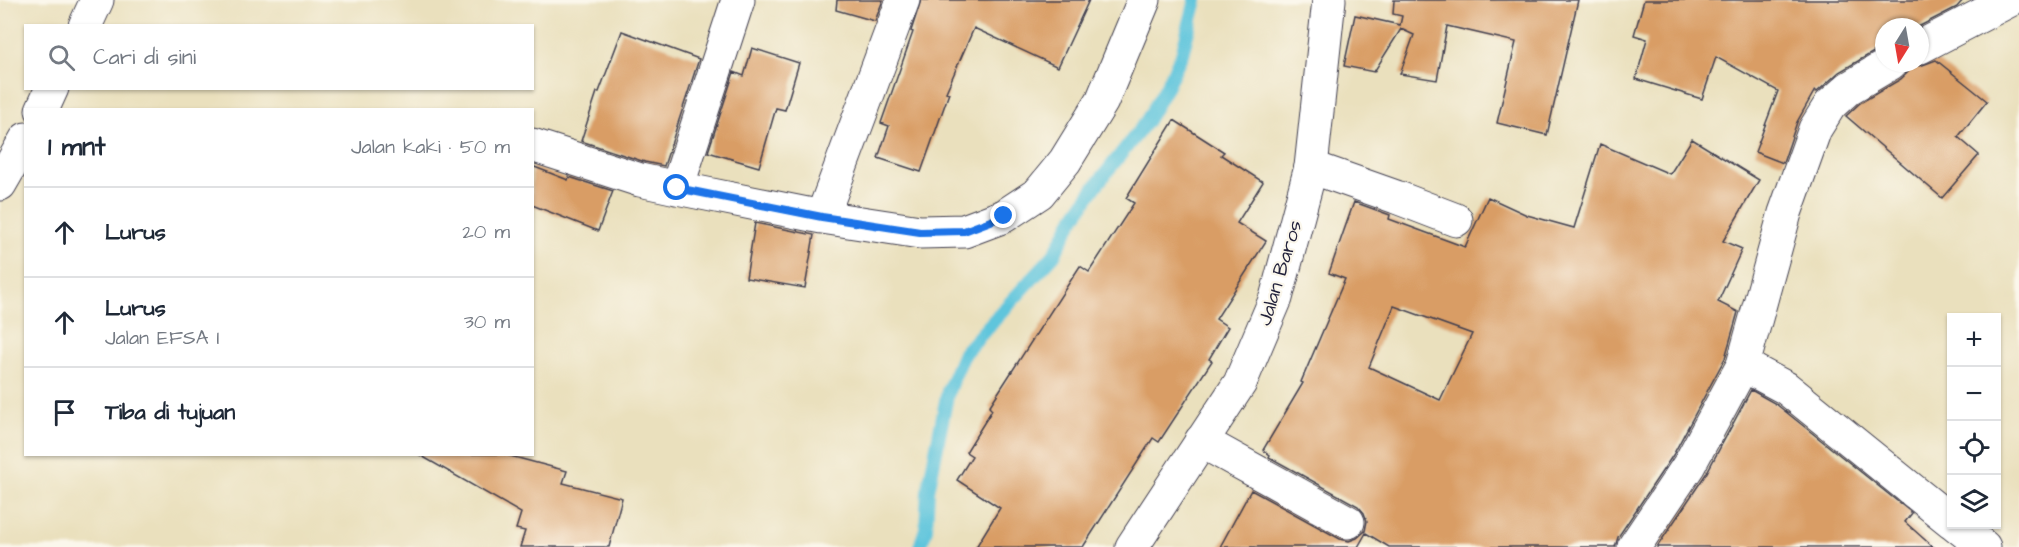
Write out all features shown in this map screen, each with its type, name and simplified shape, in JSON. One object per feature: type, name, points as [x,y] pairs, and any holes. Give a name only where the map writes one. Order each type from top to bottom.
[{"type":"street","points":[[86,24],[97,0]]},
{"type":"street","points":[[677,188],[738,0]]},
{"type":"street","points":[[822,217],[903,0]]},
{"type":"street","points":[[534,147],[640,180],[822,217],[920,232],[964,231],[1004,216],[1039,193],[1065,161],[1102,101],[1144,0]]},
{"type":"street","name":"Jalan Baros","points":[[1132,547],[1240,383],[1276,298],[1311,167],[1329,0]]},
{"type":"street","points":[[1929,42],[2010,0]]},
{"type":"street","points":[[1634,547],[1689,465],[1743,365],[1785,213],[1815,129],[1830,105],[1849,88],[1876,72]]},
{"type":"street","points":[[43,108],[51,90]]},
{"type":"street","points":[[0,184],[24,143]]},
{"type":"street","points":[[1311,167],[1396,196],[1456,220]]},
{"type":"street","points":[[1743,365],[1786,387],[1947,518]]},
{"type":"street","points":[[1201,441],[1348,522]]},
{"type":"street","points":[[1960,529],[1984,547]]},
{"type":"building","points":[[837,0],[883,0],[875,21],[836,10]]},
{"type":"building","points":[[921,0],[1089,0],[1058,67],[974,28],[946,92],[949,93],[921,172],[878,158],[889,126],[881,123],[913,32],[911,31]]},
{"type":"building","points":[[1394,0],[1578,0],[1547,135],[1497,123],[1516,42],[1447,26],[1437,80],[1400,74],[1414,35],[1401,29],[1374,72],[1344,66],[1355,15],[1400,25],[1402,16],[1393,14]]},
{"type":"building","points":[[1644,0],[1963,0],[1957,7],[1929,21],[1929,18],[1875,18],[1875,51],[1839,72],[1817,92],[1815,90],[1797,122],[1783,163],[1755,152],[1778,91],[1716,57],[1702,99],[1636,79],[1647,39],[1634,35]]},
{"type":"building","points":[[622,31],[699,59],[664,166],[581,141],[597,92],[599,92]]},
{"type":"building","points":[[752,48],[799,63],[785,110],[776,108],[759,167],[708,152],[734,72],[744,76]]},
{"type":"building","points":[[1936,60],[1987,101],[1958,137],[1979,155],[1942,198],[1846,116],[1860,103],[1901,79],[1908,72],[1929,72],[1929,63]]},
{"type":"building","points":[[1174,120],[1224,152],[1221,155],[1263,182],[1237,223],[1266,241],[1216,319],[1228,327],[1209,359],[1212,361],[1159,442],[1153,438],[1083,547],[976,547],[1000,508],[957,480],[972,456],[966,452],[992,410],[989,407],[1080,266],[1089,272],[1134,203],[1126,198]]},
{"type":"building","points":[[1692,139],[1759,180],[1723,241],[1742,249],[1718,302],[1738,312],[1725,358],[1673,455],[1618,537],[1615,547],[1389,547],[1366,533],[1358,547],[1220,547],[1251,490],[1340,539],[1349,541],[1365,531],[1367,521],[1358,506],[1269,457],[1270,455],[1263,450],[1303,383],[1301,382],[1345,279],[1329,273],[1354,202],[1390,215],[1389,219],[1465,247],[1488,197],[1527,215],[1574,228],[1600,144],[1670,174]],"holes":[[[1394,306],[1472,334],[1440,400],[1369,367]]]},
{"type":"building","points":[[534,167],[568,180],[569,177],[613,191],[598,231],[534,206]]},
{"type":"building","points":[[755,223],[814,235],[805,288],[746,278]]},
{"type":"building","points":[[1751,390],[1776,404],[1912,513],[1905,522],[1933,547],[1657,547],[1706,474]]},
{"type":"building","points":[[421,456],[511,456],[567,471],[563,483],[622,498],[609,547],[520,547],[525,531],[516,529],[521,513]]},
{"type":"waterway","points":[[920,547],[926,529],[928,491],[948,391],[964,353],[1054,255],[1073,219],[1095,187],[1146,122],[1182,54],[1196,0]]},
{"type":"route","points":[[677,188],[822,217],[920,232],[964,231],[1004,216]]}]
